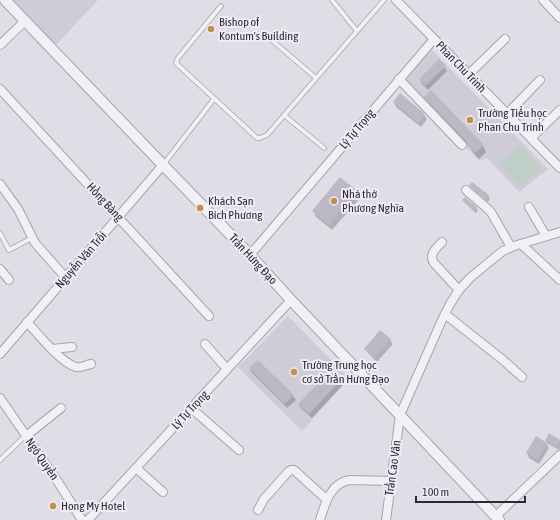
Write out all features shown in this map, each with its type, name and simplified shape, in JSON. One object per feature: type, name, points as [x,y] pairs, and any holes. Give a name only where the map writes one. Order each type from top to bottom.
[{"type":"street","name":"Trần Hưng Đạo","points":[[5,0],[250,255],[498,518]]},
{"type":"street","name":"Phan Chu Trinh","points":[[396,0],[560,168]]},
{"type":"street","points":[[543,0],[560,18]]},
{"type":"street","points":[[0,45],[25,21]]},
{"type":"street","name":"Lý Tự Trọng","points":[[250,255],[434,39]]},
{"type":"street","points":[[469,74],[505,39]]},
{"type":"street","points":[[399,79],[462,145]]},
{"type":"street","points":[[507,114],[540,80]]},
{"type":"street","name":"Hồng Bàng","points":[[0,89],[209,316]]},
{"type":"street","points":[[531,138],[560,110]]},
{"type":"street","name":"Nguyễn Văn Trỗi","points":[[0,354],[163,166]]},
{"type":"street","points":[[0,184],[18,209],[39,249],[66,278]]},
{"type":"street","points":[[466,190],[489,210],[511,247]]},
{"type":"street","points":[[529,207],[546,236]]},
{"type":"street","name":"Trần Cao Vân","points":[[386,520],[400,415],[445,314],[459,290],[470,278],[503,251],[511,247],[560,232]]},
{"type":"street","points":[[442,242],[432,253],[432,259],[459,290]]},
{"type":"street","points":[[521,244],[560,280]]},
{"type":"street","points":[[0,269],[9,280]]},
{"type":"street","name":"Lý Tự Trọng","points":[[88,520],[291,300]]},
{"type":"street","points":[[445,314],[522,377]]},
{"type":"street","points":[[27,322],[52,349],[69,364],[77,367],[91,364]]},
{"type":"street","points":[[205,344],[227,369]]},
{"type":"street","points":[[52,349],[72,347]]},
{"type":"street","name":"Ngô Quyền","points":[[0,398],[58,482],[82,520]]},
{"type":"street","points":[[26,436],[61,408]]},
{"type":"street","points":[[191,408],[239,450]]},
{"type":"street","points":[[498,518],[560,455]]},
{"type":"street","points":[[136,468],[163,492]]},
{"type":"street","points":[[258,510],[264,499],[291,470],[294,470],[326,499]]},
{"type":"street","points":[[320,520],[326,499],[341,483],[345,481],[391,481]]},
{"type":"lane","points":[[332,0],[357,31]]},
{"type":"lane","points":[[221,6],[176,63],[257,138],[260,138],[267,135],[384,0]]},
{"type":"lane","points":[[267,36],[316,78]]},
{"type":"lane","points":[[163,166],[214,99]]},
{"type":"lane","points":[[284,115],[324,148]]},
{"type":"lane","points":[[0,233],[9,250],[32,238]]},
{"type":"lane","points":[[0,460],[26,436]]},
{"type":"shaded area","points":[[7,0],[98,0],[54,47]]},
{"type":"shaded area","name":"Trường Tiểu học Phan Chu Trinh","points":[[430,48],[548,169],[519,192],[487,158],[479,161],[405,82]]},
{"type":"shaded area","points":[[519,145],[542,168],[520,187],[498,164]]},
{"type":"shaded area","name":"Trường Trung học cơ sở Trần Hưng Đạo","points":[[288,316],[349,378],[302,431],[238,367]]},
{"type":"building","points":[[439,59],[446,66],[425,86],[419,79]]},
{"type":"building","points":[[431,90],[484,145],[475,153],[467,145],[466,141],[423,97]]},
{"type":"building","points":[[400,93],[425,114],[418,123],[393,102]]},
{"type":"building","name":"Nhà thờ Phương Nghĩa","points":[[340,177],[357,191],[329,225],[312,211]]},
{"type":"building","points":[[472,182],[489,195],[486,200],[469,185]]},
{"type":"building","points":[[465,197],[477,207],[474,211],[462,200]]},
{"type":"building","points":[[380,330],[391,339],[374,358],[364,349]]},
{"type":"building","points":[[258,360],[294,395],[284,404],[249,368]]},
{"type":"building","points":[[331,370],[341,380],[309,414],[298,404]]},
{"type":"building","points":[[549,433],[560,440],[557,448],[545,441]]},
{"type":"building","points":[[536,436],[547,443],[537,460],[526,453]]},
{"type":"place","name":"Bishop of Kontum's Building","points":[[211,29]]},
{"type":"place","name":"Trường Tiểu học Phan Chu Trinh","points":[[470,120]]},
{"type":"place","name":"Nhà thờ Phương Nghĩa","points":[[334,201]]},
{"type":"place","name":"Khách Sạn Bích Phương","points":[[200,208]]},
{"type":"place","name":"Trường Trung học cơ sở Trần Hưng Đạo","points":[[294,372]]},
{"type":"place","name":"Hong My Hotel","points":[[53,506]]}]
